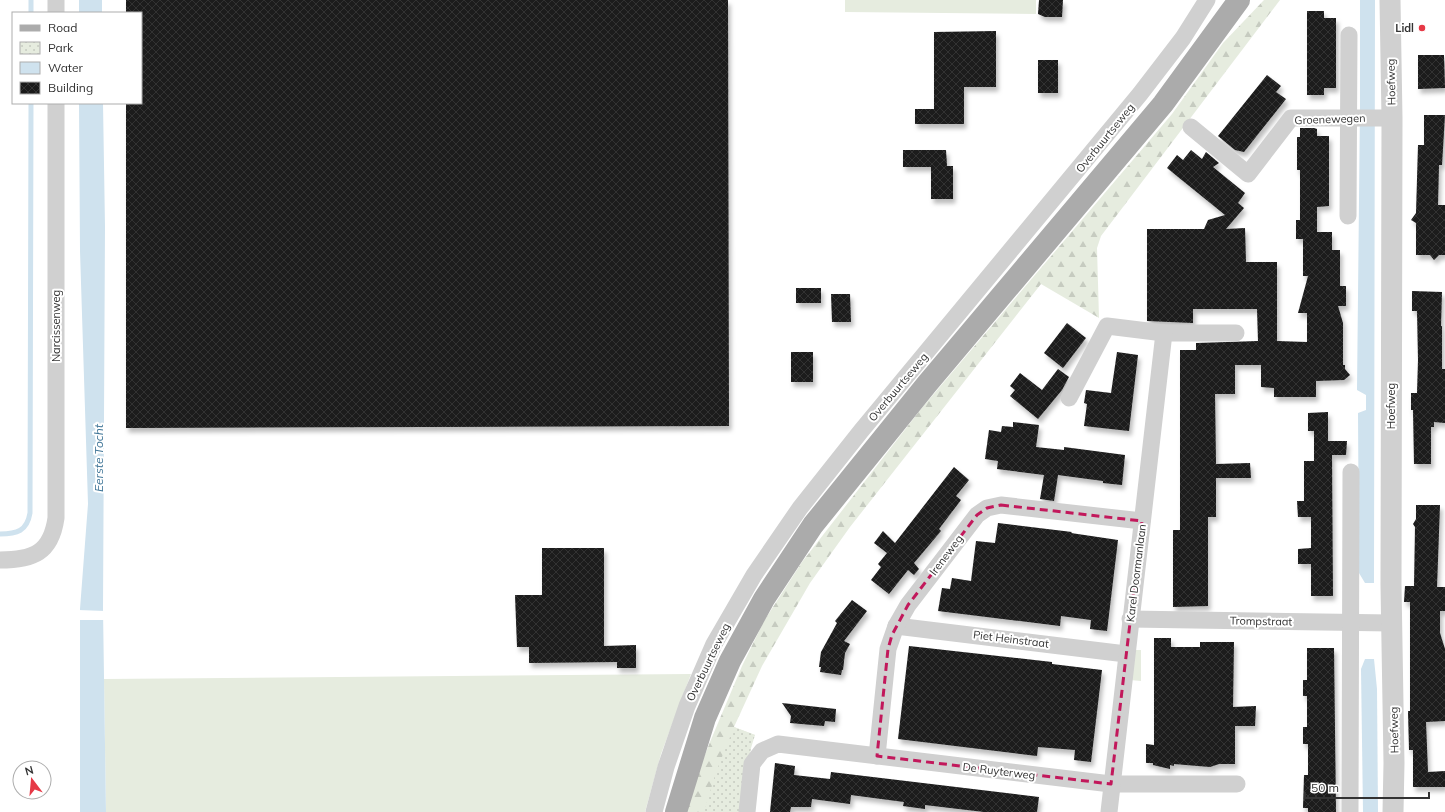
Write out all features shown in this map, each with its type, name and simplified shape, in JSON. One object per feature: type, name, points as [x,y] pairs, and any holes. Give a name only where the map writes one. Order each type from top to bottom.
[{"type":"main road","name":"Overbuurtseweg","points":[[1208,40],[1228,0]]},
{"type":"main road","name":"Overbuurtseweg","points":[[676,812],[705,718],[730,660],[764,600],[813,525],[927,384],[1163,104],[1238,0]]},
{"type":"street","points":[[56,0],[56,12]]},
{"type":"street","name":"Overbuurtseweg","points":[[654,812],[666,767],[687,706],[714,644],[754,575],[800,508],[861,431],[1140,94],[1183,38],[1207,0]]},
{"type":"street","name":"Hoefweg","points":[[1390,0],[1385,118],[1394,763],[1393,812]]},
{"type":"street","points":[[1348,216],[1353,117],[1349,35]]},
{"type":"street","name":"Narcissenweg","points":[[0,560],[30,557],[46,548],[54,534],[56,518],[56,104]]},
{"type":"street","name":"Groenewegen","points":[[1191,127],[1248,174],[1291,118],[1385,118]]},
{"type":"street","points":[[1069,398],[1107,326],[1164,333],[1236,333]]},
{"type":"street","name":"Karel Doormanlaan","points":[[1109,812],[1111,784],[1164,333]]},
{"type":"street","points":[[1350,472],[1350,812]]},
{"type":"street","name":"Ireneweg","points":[[877,756],[888,648],[896,626],[908,605],[977,515],[987,508],[1001,505],[1142,521]]},
{"type":"street","name":"Trompstraat","points":[[1130,619],[1391,623]]},
{"type":"street","name":"Piet Heinstraat","points":[[896,626],[1126,654]]},
{"type":"street","name":"De Ruyterweg","points":[[747,812],[752,764],[762,751],[778,744],[1111,784],[1237,784]]},
{"type":"highlighted area","points":[[1001,505],[1142,521],[1111,784],[877,756],[888,649],[892,635],[908,605],[977,515],[987,508]]},
{"type":"green space","points":[[845,0],[1036,0],[1036,14],[845,12]]},
{"type":"green space","points":[[1264,0],[1280,0],[1101,236],[1097,248],[1099,318],[1041,284],[850,527],[810,583],[762,666],[734,727],[755,735],[732,762],[706,812],[686,812],[693,785],[742,666],[764,621],[802,562],[921,409],[1172,114],[1223,43]]},
{"type":"green space","points":[[1133,650],[1141,650],[1141,681],[1130,680]]},
{"type":"green space","points":[[691,674],[661,754],[645,812],[106,812],[104,679]]},
{"type":"green space","points":[[734,727],[755,735],[751,748],[742,812],[704,812],[716,772]]},
{"type":"water","points":[[79,0],[102,0],[102,12],[79,12]]},
{"type":"water","points":[[1360,0],[1375,0],[1374,583],[1365,583],[1359,573],[1358,413],[1366,410],[1366,395],[1357,390]]},
{"type":"water","name":"Eerste Tocht","points":[[79,104],[103,104],[105,227],[103,609],[106,812],[80,812],[80,609],[88,504],[80,251]]},
{"type":"water","points":[[1365,659],[1374,659],[1377,689],[1378,812],[1363,812],[1361,669]]},
{"type":"pier","points":[[78,610],[105,611],[105,620],[77,620]]},
{"type":"building","points":[[126,0],[728,0],[729,426],[126,428],[126,104],[142,104],[142,12],[126,12]]},
{"type":"building","points":[[1039,0],[1063,0],[1062,17],[1045,17],[1038,14]]},
{"type":"building","points":[[1307,11],[1324,11],[1324,18],[1336,18],[1336,88],[1324,88],[1324,95],[1307,95]]},
{"type":"building","points":[[996,31],[996,87],[964,87],[964,124],[915,124],[915,109],[934,109],[934,32]]},
{"type":"building","points":[[1418,55],[1444,55],[1445,88],[1418,89]]},
{"type":"building","points":[[1038,60],[1058,60],[1058,93],[1038,93]]},
{"type":"building","points":[[1267,75],[1281,86],[1276,92],[1286,99],[1244,152],[1235,150],[1218,136]]},
{"type":"building","points":[[1424,115],[1445,115],[1442,165],[1439,165],[1438,205],[1445,205],[1445,255],[1439,255],[1434,260],[1430,255],[1416,255],[1416,223],[1411,220],[1416,213],[1418,145],[1424,145]]},
{"type":"building","points":[[1300,128],[1314,128],[1317,129],[1317,136],[1329,136],[1329,206],[1317,207],[1317,232],[1332,232],[1332,250],[1340,250],[1340,286],[1346,286],[1346,306],[1338,306],[1343,323],[1343,365],[1345,365],[1345,369],[1350,375],[1344,380],[1316,381],[1316,397],[1274,397],[1274,388],[1261,387],[1261,365],[1235,365],[1235,394],[1215,394],[1216,464],[1250,463],[1251,478],[1216,478],[1216,517],[1208,517],[1208,606],[1173,607],[1173,530],[1180,530],[1180,350],[1196,350],[1196,343],[1258,341],[1257,309],[1193,309],[1193,323],[1147,321],[1147,229],[1204,229],[1208,220],[1225,215],[1167,168],[1177,155],[1183,160],[1191,150],[1202,159],[1206,152],[1219,163],[1213,167],[1245,193],[1238,203],[1244,208],[1226,229],[1245,228],[1246,262],[1277,262],[1277,341],[1307,342],[1307,313],[1298,313],[1308,276],[1303,276],[1303,239],[1296,239],[1296,220],[1300,220],[1300,170],[1297,170],[1297,137],[1300,137]]},
{"type":"building","points":[[903,150],[946,150],[947,166],[953,166],[953,199],[931,199],[931,167],[903,167]]},
{"type":"building","points":[[796,288],[821,288],[821,303],[796,303]]},
{"type":"building","points":[[1412,291],[1442,292],[1441,326],[1442,369],[1445,369],[1445,423],[1434,422],[1434,427],[1431,427],[1431,464],[1414,464],[1413,410],[1411,410],[1411,393],[1417,393],[1418,360],[1417,311],[1412,311]]},
{"type":"building","points":[[831,294],[850,294],[851,322],[832,322]]},
{"type":"building","points":[[1067,323],[1086,338],[1063,368],[1044,353]]},
{"type":"building","points":[[791,352],[813,352],[813,382],[791,382]]},
{"type":"building","points":[[1117,352],[1138,355],[1129,431],[1084,426],[1087,404],[1084,403],[1086,390],[1111,393]]},
{"type":"building","points":[[1058,369],[1069,377],[1062,390],[1038,419],[1010,396],[1015,390],[1010,386],[1020,373],[1042,390]]},
{"type":"building","points":[[1328,412],[1328,441],[1347,441],[1346,455],[1332,455],[1333,596],[1311,596],[1311,564],[1298,564],[1298,549],[1311,548],[1311,517],[1298,517],[1297,501],[1304,501],[1304,461],[1314,461],[1314,431],[1308,431],[1308,413]]},
{"type":"building","points":[[1013,422],[1039,425],[1036,447],[1064,450],[1064,447],[1125,455],[1122,485],[1058,475],[1054,501],[1040,499],[1044,475],[997,469],[998,461],[985,459],[989,430],[1001,432],[1002,426],[1013,427]]},
{"type":"building","points":[[954,467],[969,480],[956,496],[961,500],[939,529],[941,531],[914,563],[919,569],[914,575],[908,570],[889,594],[871,580],[881,567],[878,564],[887,553],[874,543],[883,531],[895,543]]},
{"type":"building","points":[[1416,505],[1440,505],[1437,587],[1445,587],[1445,611],[1440,611],[1440,633],[1445,649],[1445,721],[1426,722],[1428,772],[1445,771],[1445,787],[1413,787],[1413,750],[1409,750],[1408,711],[1410,711],[1410,602],[1404,602],[1405,586],[1414,586],[1415,527],[1413,524],[1416,519]]},
{"type":"building","points":[[998,523],[1072,532],[1071,533],[1118,540],[1107,631],[1090,629],[1091,620],[1061,616],[1060,626],[938,611],[942,588],[950,589],[952,578],[971,581],[976,541],[995,543]]},
{"type":"building","points":[[542,548],[604,548],[604,646],[636,645],[636,668],[617,668],[617,662],[529,663],[529,647],[517,647],[515,595],[542,595]]},
{"type":"building","points":[[852,600],[867,611],[844,641],[850,644],[845,653],[841,675],[820,672],[821,667],[819,667],[821,652],[837,623],[835,621]]},
{"type":"building","points":[[1154,638],[1171,638],[1171,647],[1200,647],[1200,642],[1234,642],[1233,707],[1256,706],[1255,726],[1235,726],[1235,764],[1219,764],[1210,767],[1174,764],[1174,766],[1170,765],[1170,769],[1153,765],[1153,763],[1146,763],[1146,744],[1154,745]]},
{"type":"building","points":[[909,646],[1052,662],[1052,664],[1102,670],[1091,762],[1074,760],[1075,750],[1038,747],[1037,756],[898,739]]},
{"type":"building","points":[[1307,648],[1334,648],[1336,812],[1308,812],[1308,808],[1303,808],[1304,775],[1308,775],[1308,744],[1303,744],[1303,727],[1307,727],[1307,696],[1303,696],[1303,680],[1307,680]]},
{"type":"building","points":[[782,703],[836,709],[835,722],[825,721],[824,726],[790,723],[791,716]]},
{"type":"building","points":[[775,763],[795,766],[794,775],[830,779],[831,772],[1039,797],[1037,812],[984,812],[925,805],[925,809],[903,806],[904,802],[851,795],[850,804],[812,799],[811,807],[791,807],[790,812],[770,812]]},
{"type":"waterway","points":[[31,0],[31,12]]},
{"type":"waterway","points":[[0,534],[16,532],[24,528],[29,519],[30,513],[31,104]]},
{"type":"place","name":"Lidl","points":[[1422,28]]}]
